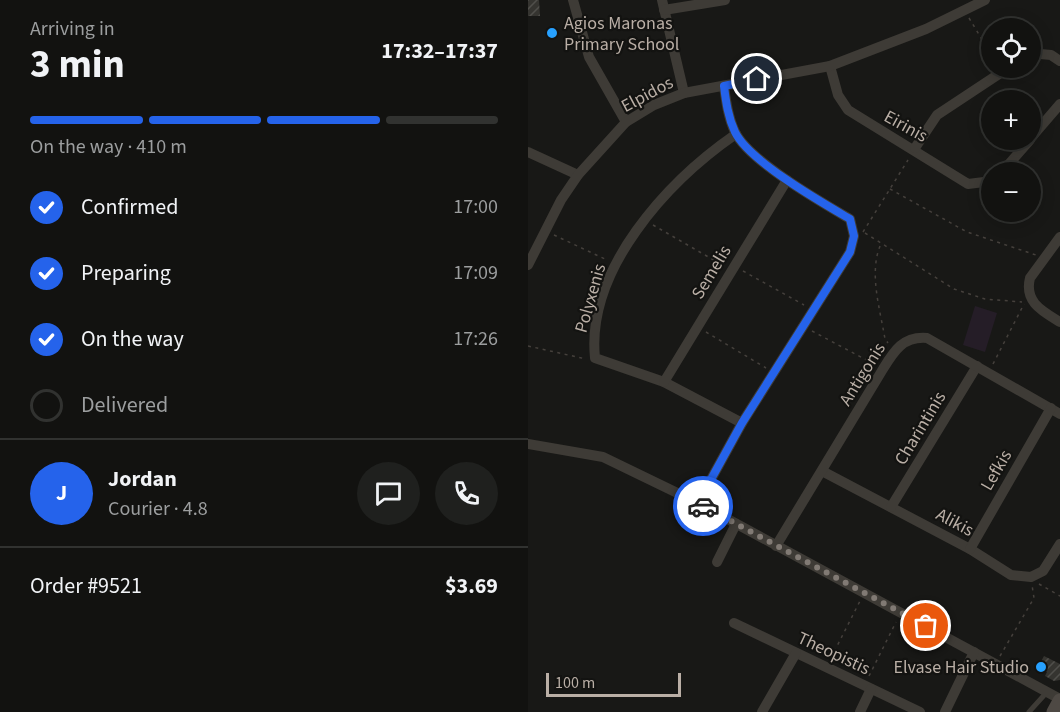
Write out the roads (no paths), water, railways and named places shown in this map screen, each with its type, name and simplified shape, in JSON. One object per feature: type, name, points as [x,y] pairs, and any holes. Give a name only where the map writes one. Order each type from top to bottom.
[{"type":"main road","points":[[1054,712],[1056,698]]},
{"type":"street","points":[[573,0],[589,57],[627,123]]},
{"type":"street","points":[[684,93],[663,5],[725,0]]},
{"type":"street","name":"Elpidos","points":[[528,265],[533,242],[545,231],[578,175],[627,123],[654,105],[684,93],[830,66],[965,11],[985,0]]},
{"type":"street","points":[[1041,54],[1051,55],[1060,61]]},
{"type":"street","name":"Eirinis","points":[[830,66],[838,95],[848,110],[915,148],[968,184],[981,182]]},
{"type":"street","points":[[915,148],[937,115],[993,78]]},
{"type":"street","points":[[698,503],[742,423],[850,252],[859,234],[850,219],[786,180],[736,134],[726,105],[724,86]]},
{"type":"street","points":[[1041,126],[1060,104]]},
{"type":"street","name":"Polyxenis","points":[[736,134],[678,180],[644,220],[616,264],[599,312],[593,341],[595,358],[664,382],[742,423]]},
{"type":"street","points":[[1010,162],[1021,150]]},
{"type":"street","points":[[528,152],[578,175]]},
{"type":"street","name":"Semelis","points":[[664,382],[786,180]]},
{"type":"street","points":[[1060,237],[1030,278],[1029,295],[1040,310],[1060,322]]},
{"type":"street","name":"Antigonis","points":[[776,546],[895,350],[909,340],[927,338],[1055,411]]},
{"type":"street","name":"Charintinis","points":[[891,507],[977,366]]},
{"type":"street","name":"Lefkis","points":[[970,549],[1055,411]]},
{"type":"street","points":[[528,444],[603,458],[698,503],[1056,698]]},
{"type":"street","name":"Alikis","points":[[822,471],[970,549],[1011,575],[1031,577],[1043,571],[1060,544]]},
{"type":"street","points":[[717,562],[736,524]]},
{"type":"street","name":"Theopistis","points":[[734,623],[920,712]]},
{"type":"street","points":[[945,712],[974,652]]},
{"type":"street","points":[[762,712],[796,653]]},
{"type":"street","points":[[860,712],[868,687]]},
{"type":"lane","points":[[1029,712],[1056,698]]},
{"type":"place","name":"Agios Maronas Primary School","points":[[552,33]]},
{"type":"place","name":"Elvase Hair Studio","points":[[1041,667]]}]
